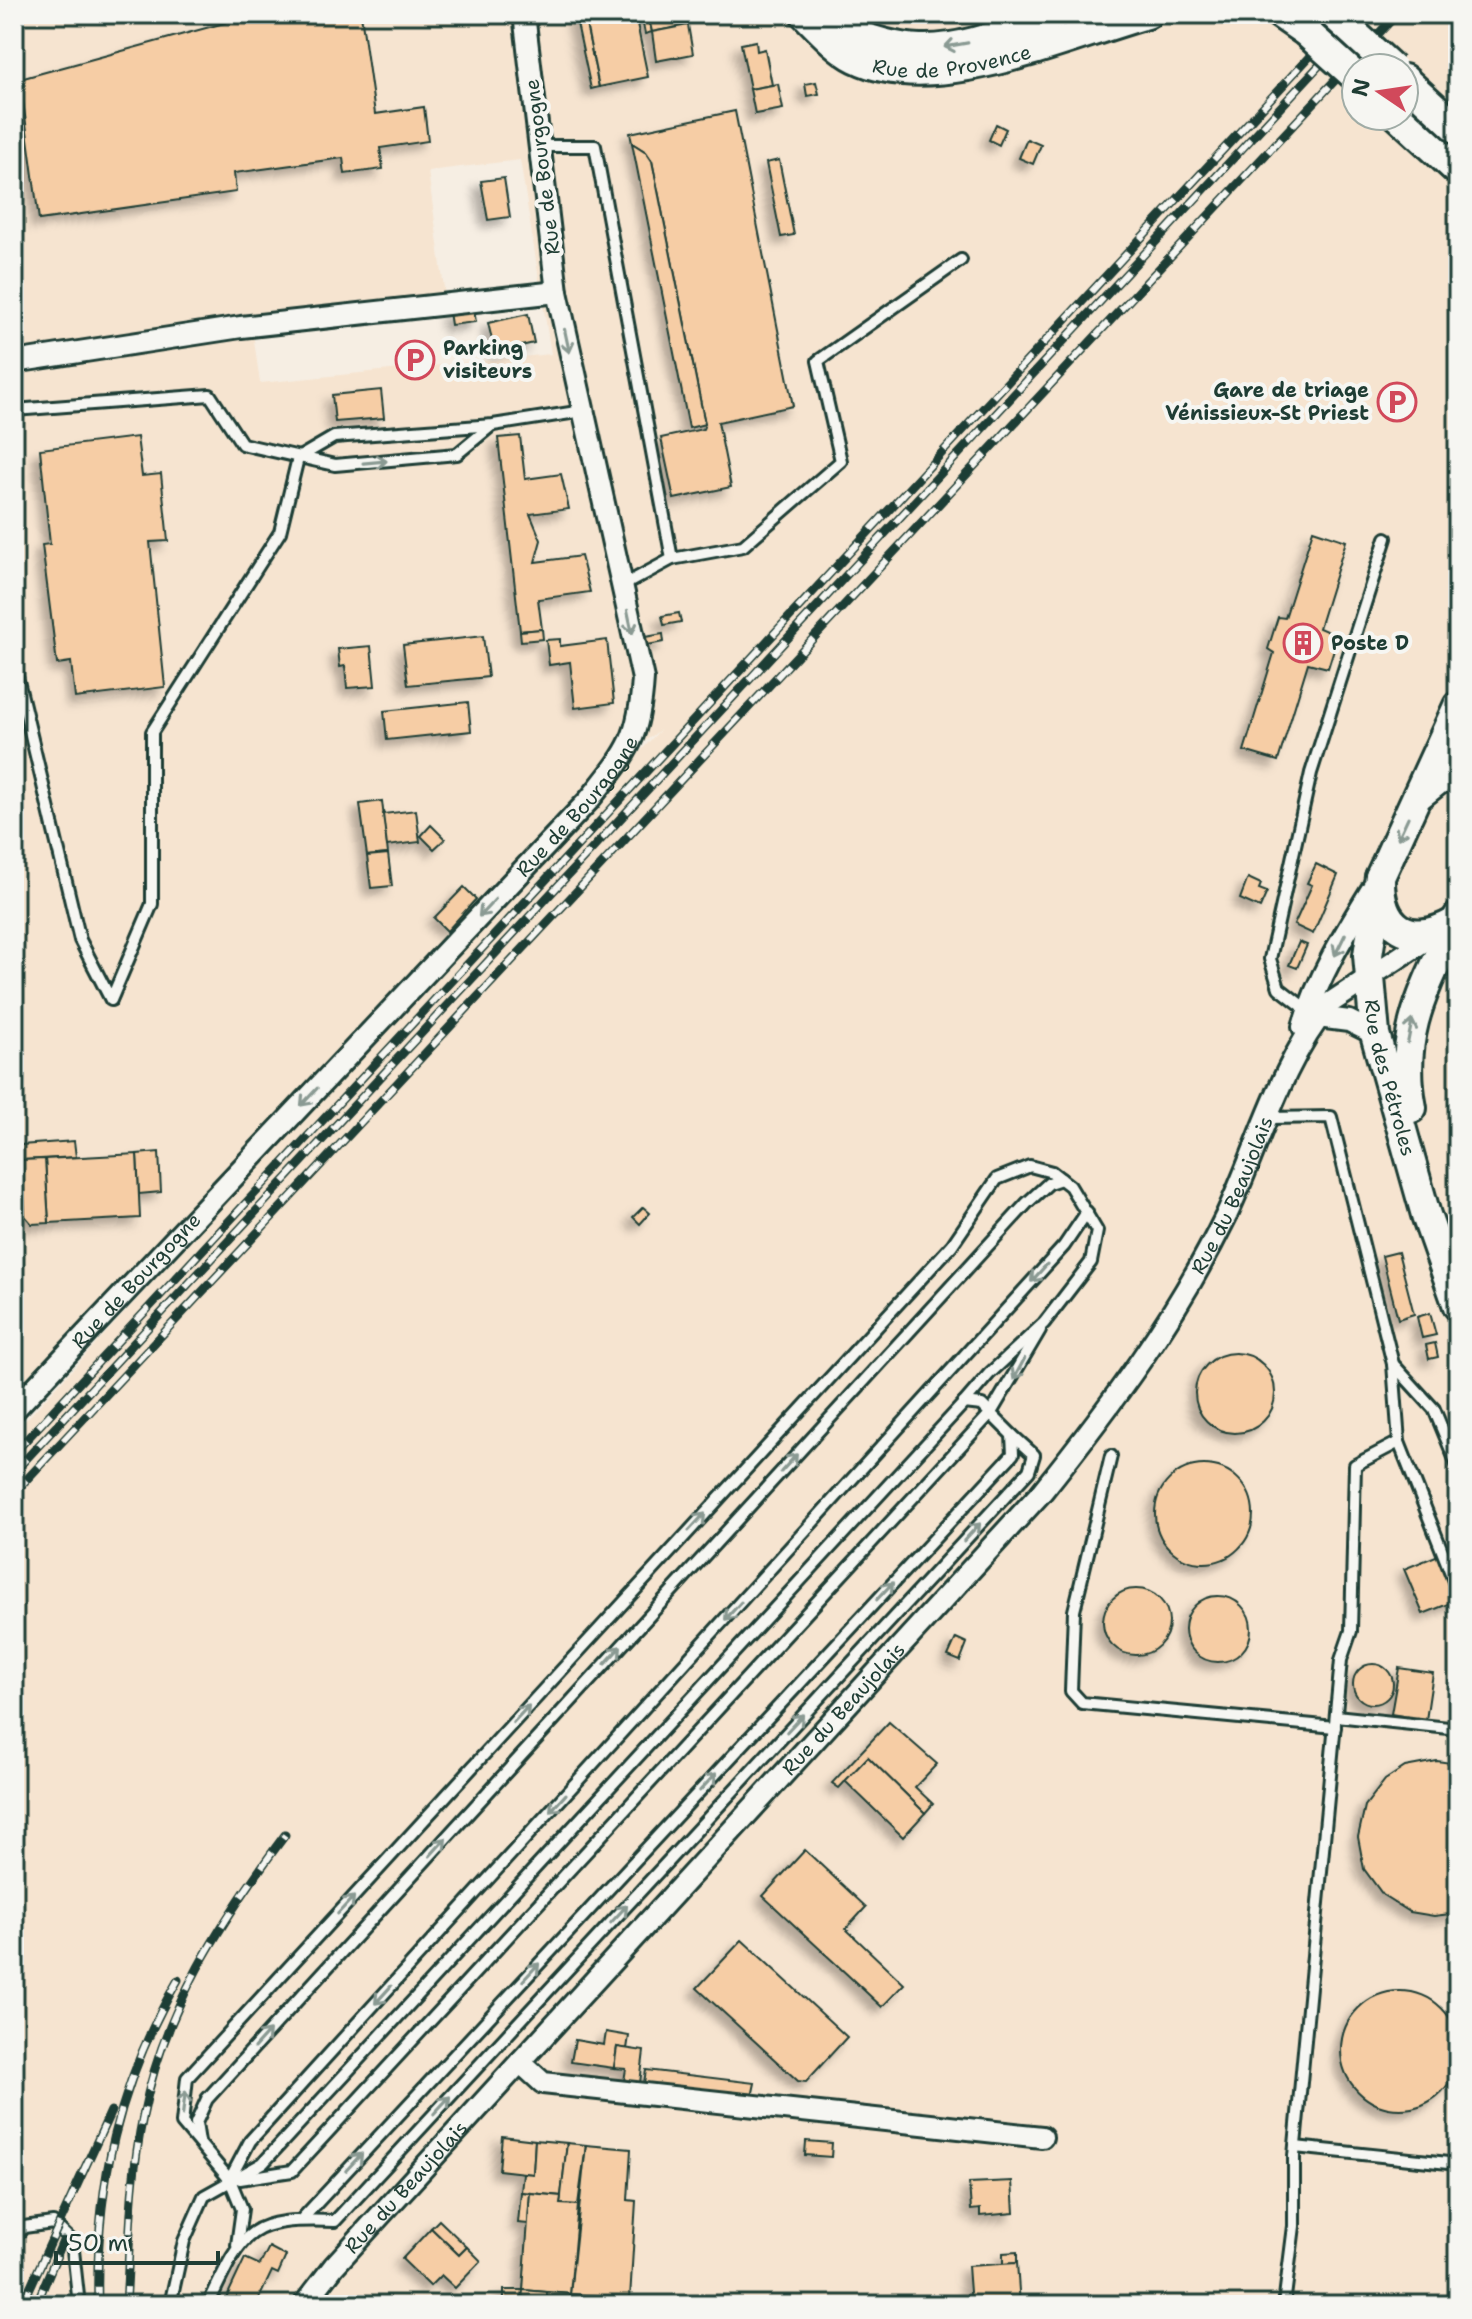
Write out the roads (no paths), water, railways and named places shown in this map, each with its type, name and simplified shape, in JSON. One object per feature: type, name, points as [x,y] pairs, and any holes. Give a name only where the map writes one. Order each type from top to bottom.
[{"type":"main road","name":"Rue de Provence","points":[[809,18],[887,44],[920,49],[958,47],[1057,14]]},
{"type":"main road","name":"Rue de Provence","points":[[809,18],[855,57],[892,68],[925,71],[969,68],[1147,14]]},
{"type":"main road","points":[[1280,14],[1340,63]]},
{"type":"main road","points":[[1333,14],[1375,52]]},
{"type":"main road","points":[[1420,94],[1458,129]]},
{"type":"main road","points":[[1415,132],[1458,171]]},
{"type":"main road","points":[[1452,923],[1416,935],[1391,922],[1379,896],[1380,877],[1444,778],[1458,706]]},
{"type":"main road","name":"Rue des Pétroles","points":[[1380,877],[1369,934],[1368,979],[1375,1034],[1426,1215],[1458,1306]]},
{"type":"main road","name":"Rue des Pétroles","points":[[1448,1272],[1439,1214],[1409,1095],[1407,1046],[1420,996],[1452,923]]},
{"type":"street","name":"Rue de Bourgogne","points":[[14,1410],[578,811],[630,748],[641,717],[643,679],[557,292],[524,14]]},
{"type":"street","points":[[14,362],[241,327],[557,292]]},
{"type":"street","name":"Rue du Beaujolais","points":[[304,2305],[334,2266],[520,2062],[983,1561],[1049,1484],[1126,1383],[1176,1308],[1225,1217],[1351,924],[1380,877]]},
{"type":"street","name":"Rue du Beaujolais","points":[[1313,1014],[1452,923]]},
{"type":"street","points":[[1313,1014],[1349,1021],[1375,1034]]},
{"type":"street","points":[[520,2062],[543,2083],[1042,2137]]},
{"type":"lane","points":[[540,146],[595,146],[672,559]]},
{"type":"lane","points":[[622,586],[672,559],[743,546],[841,461],[818,361],[961,260]]},
{"type":"lane","points":[[14,410],[210,395],[242,444],[335,465],[457,454],[493,425]]},
{"type":"lane","points":[[14,664],[80,940],[111,1000],[152,904],[152,732],[280,532],[298,458],[334,437],[493,425],[583,411]]},
{"type":"lane","points":[[1313,1014],[1279,988],[1270,959],[1311,773],[1386,538]]},
{"type":"lane","points":[[1269,1118],[1331,1117],[1393,1364],[1399,1442],[1458,1591]]},
{"type":"lane","points":[[208,2305],[237,2245],[242,2209],[230,2180],[182,2123],[187,2078],[952,1245],[997,1179],[1030,1166],[1061,1179],[1087,1212],[1097,1231],[1091,1262],[1044,1323],[991,1413],[292,2171],[230,2180]]},
{"type":"lane","points":[[200,2148],[196,2123],[207,2099],[1027,1203],[1049,1183],[1061,1179]]},
{"type":"lane","points":[[230,2180],[250,2141],[1064,1246],[1087,1212]]},
{"type":"lane","points":[[170,2305],[184,2241],[204,2196],[263,2163],[989,1374],[1044,1323]]},
{"type":"lane","points":[[1393,1364],[1434,1409],[1458,1467]]},
{"type":"lane","points":[[237,2245],[272,2221],[335,2221],[1029,1471],[1034,1455],[982,1405],[964,1403]]},
{"type":"lane","points":[[301,2220],[1013,1454],[1012,1435]]},
{"type":"lane","points":[[1284,2305],[1294,2226],[1295,2147],[1341,1660],[1351,1631],[1355,1465],[1399,1442]]},
{"type":"lane","points":[[1111,1456],[1074,1611],[1071,1691],[1082,1703],[1458,1729]]},
{"type":"lane","points":[[1295,2147],[1458,2164]]},
{"type":"lane","points":[[14,2237],[24,2227],[53,2223],[72,2241],[79,2305]]},
{"type":"railway","points":[[14,1453],[1349,14]]},
{"type":"railway","points":[[14,1472],[1367,14]]},
{"type":"railway","points":[[14,1493],[1397,14]]},
{"type":"railway","points":[[126,2305],[135,2163],[143,2116],[165,2039],[217,1933],[285,1835]]},
{"type":"railway","points":[[98,2305],[101,2219],[114,2137],[140,2058],[178,1980]]},
{"type":"railway","points":[[22,2305],[111,2111]]},
{"type":"railway","points":[[36,2305],[63,2241]]},
{"type":"place","name":"Parking visiteurs","points":[[415,360]]},
{"type":"place","name":"Gare de triage Vénissieux-St Priest","points":[[1397,402]]},
{"type":"place","name":"Poste D","points":[[1303,643]]}]
